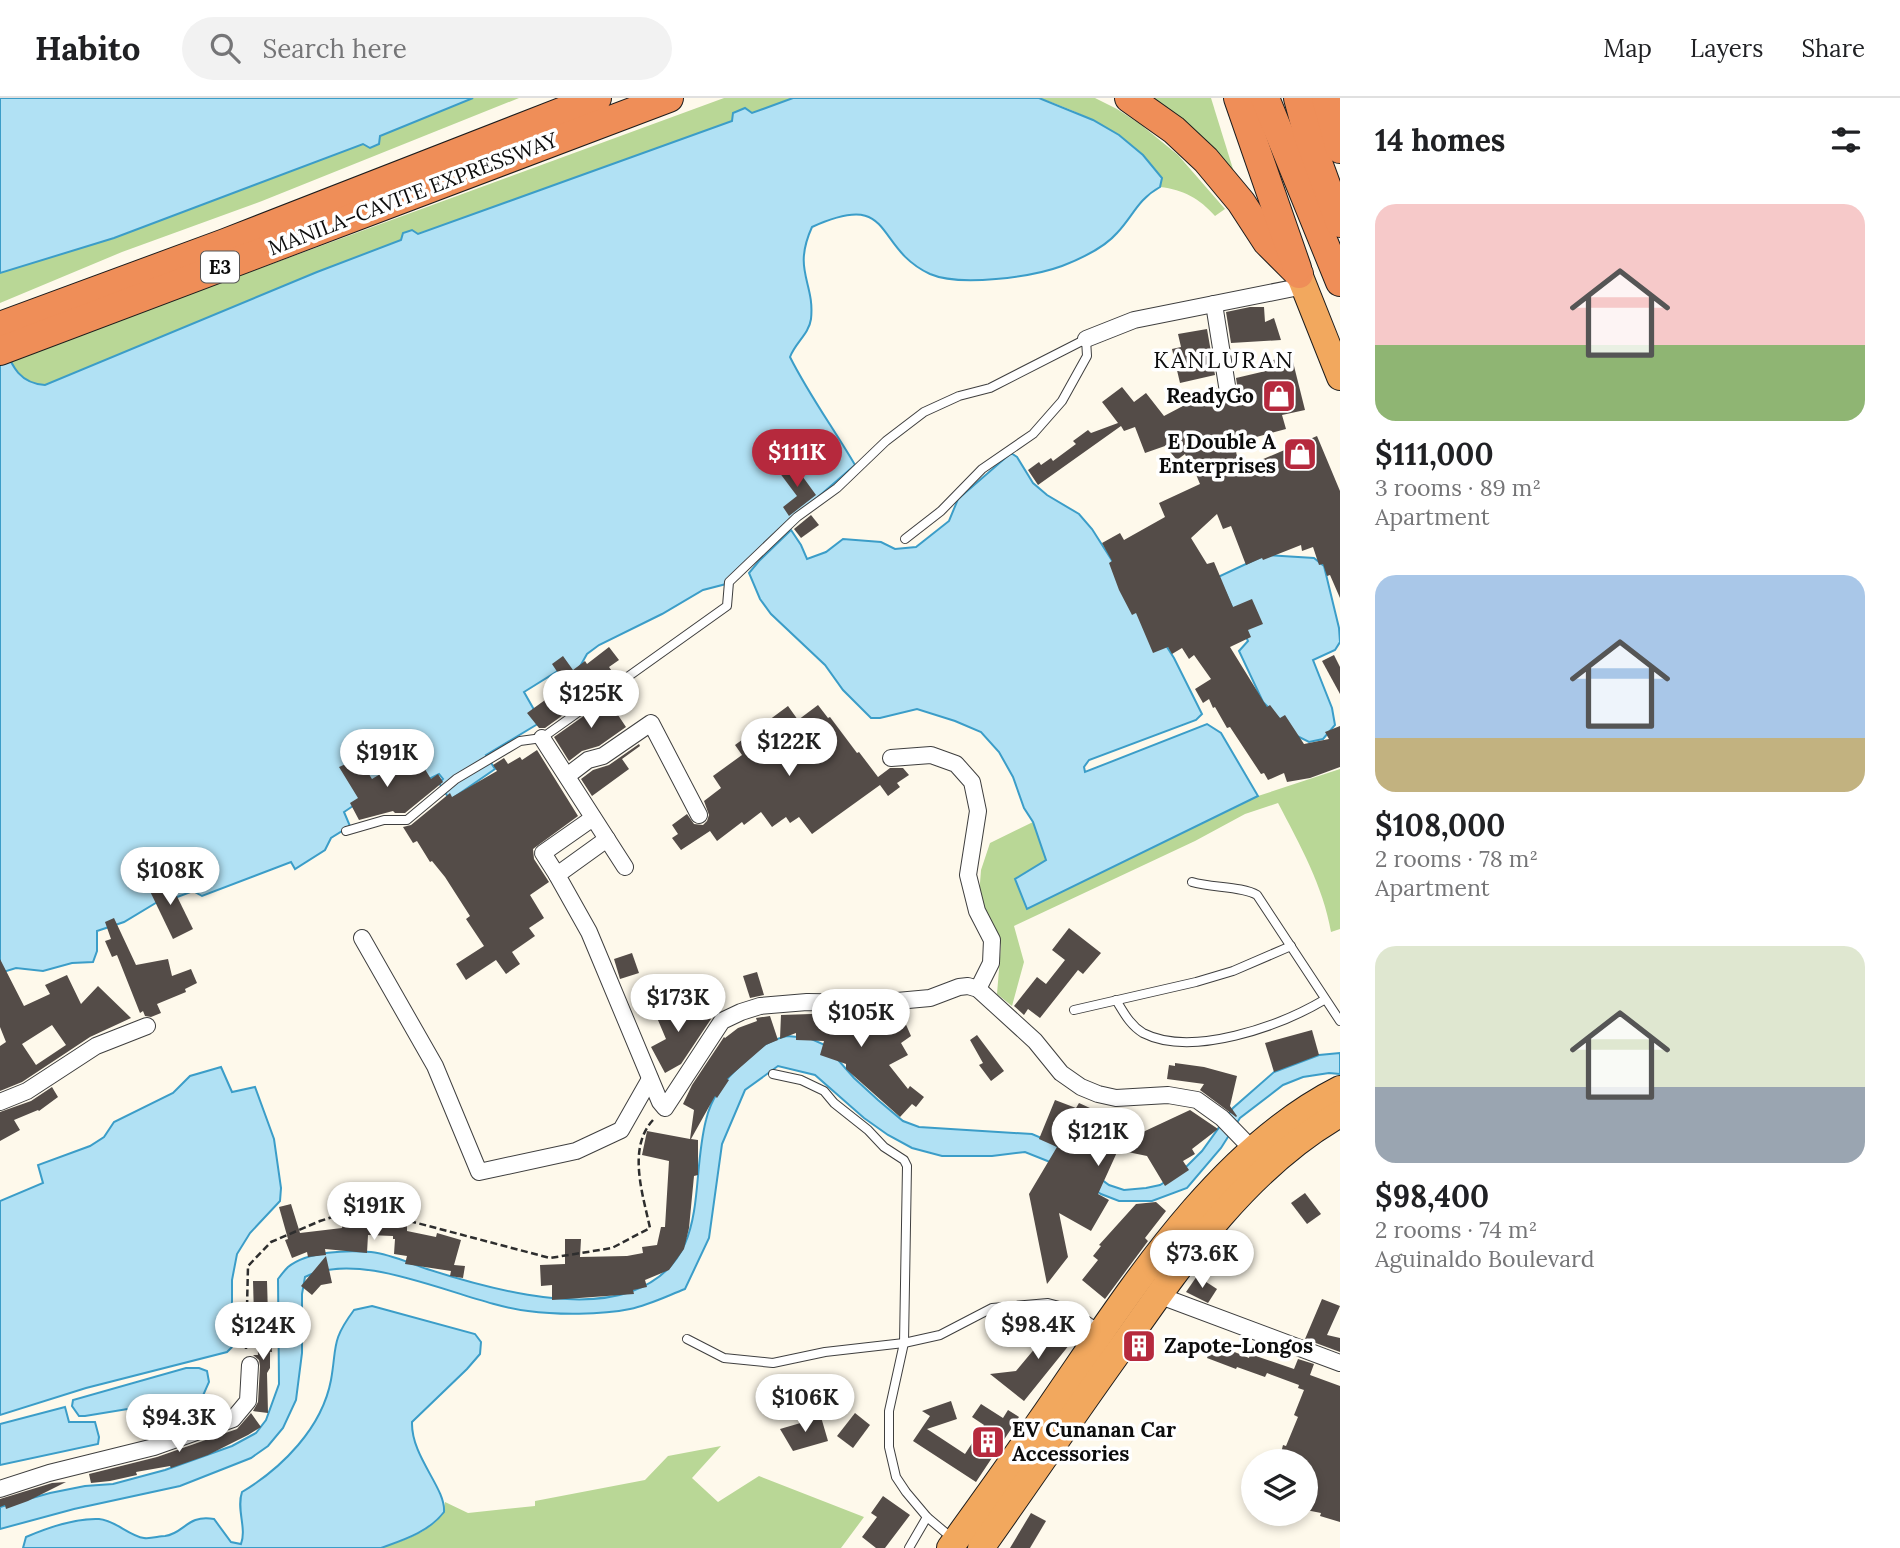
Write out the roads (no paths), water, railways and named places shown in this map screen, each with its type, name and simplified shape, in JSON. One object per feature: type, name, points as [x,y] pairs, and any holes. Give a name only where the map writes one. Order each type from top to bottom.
[{"type":"highway","name":"MANILA–CAVITE EXPRESSWAY","points":[[9,336],[327,204],[597,98]]},
{"type":"highway","name":"MANILA–CAVITE EXPRESSWAY","points":[[9,336],[444,182],[670,98]]},
{"type":"highway","points":[[638,110],[678,98]]},
{"type":"highway","points":[[1129,98],[1174,130],[1198,152],[1241,202],[1267,242],[1301,280]]},
{"type":"highway","points":[[1238,98],[1301,280],[1340,377]]},
{"type":"highway","points":[[1265,98],[1340,282]]},
{"type":"highway","points":[[1298,98],[1308,135],[1340,223]]},
{"type":"highway","points":[[1328,102],[1340,149]]},
{"type":"highway","points":[[962,1545],[1102,1331],[1146,1269],[1202,1202],[1245,1141],[1340,1088]]},
{"type":"highway","points":[[962,1545],[1208,1233],[1280,1157],[1340,1114]]},
{"type":"street","points":[[1086,339],[1134,320],[1213,304],[1301,280]]},
{"type":"street","points":[[1213,304],[1228,391]]},
{"type":"street","points":[[567,776],[588,760],[603,756],[651,723],[699,815]]},
{"type":"street","points":[[542,738],[625,867]]},
{"type":"street","points":[[891,758],[931,755],[956,764],[972,782],[978,811],[968,874],[977,911],[992,940],[991,963],[978,989]]},
{"type":"street","points":[[593,818],[543,853],[589,932],[650,1079],[665,1108],[722,1021],[741,1012],[760,1006],[807,1002],[875,1003],[930,998],[968,986],[978,989],[1035,1041],[1061,1073],[1081,1087],[1116,1098],[1184,1096],[1207,1105],[1245,1141]]},
{"type":"street","points":[[557,875],[607,839]]},
{"type":"street","points":[[362,938],[435,1066],[478,1172],[576,1151],[621,1130],[650,1079]]},
{"type":"street","points":[[0,1102],[27,1091],[96,1046],[147,1026]]},
{"type":"street","points":[[1158,1295],[1340,1363]]},
{"type":"street","points":[[0,1489],[154,1447],[233,1419],[248,1401],[250,1365]]},
{"type":"lane","points":[[346,831],[384,820],[407,820],[456,779],[520,741],[542,738],[727,606],[729,582],[797,517],[837,488],[886,440],[924,412],[960,396],[990,388],[1086,339],[1087,356],[1062,401],[1033,434],[982,469],[941,511],[905,538]]},
{"type":"lane","points":[[1192,882],[1208,887],[1251,891],[1257,895],[1340,1021]]},
{"type":"lane","points":[[1074,1010],[1166,990],[1233,971],[1291,946]]},
{"type":"lane","points":[[1116,1000],[1129,1022],[1142,1032],[1178,1042],[1240,1035],[1304,1012],[1324,1000]]},
{"type":"lane","points":[[773,1074],[801,1080],[824,1091],[884,1147],[904,1160],[907,1166],[904,1343],[889,1411],[889,1447],[896,1477],[927,1517],[962,1545]]},
{"type":"lane","points":[[687,1339],[724,1358],[773,1363],[825,1352],[904,1343],[940,1335],[992,1308],[1048,1303],[1071,1309],[1102,1331]]},
{"type":"lane","points":[[909,1548],[927,1517]]},
{"type":"water","points":[[0,98],[473,98],[380,136],[379,144],[370,148],[363,144],[114,238],[0,273]]},
{"type":"water","points":[[793,98],[1039,98],[1093,120],[1119,135],[1143,155],[1162,178],[1160,187],[1141,203],[1112,238],[1092,252],[1049,270],[1015,277],[959,280],[930,274],[912,263],[871,218],[858,215],[839,217],[812,227],[804,255],[811,319],[808,329],[790,357],[855,465],[787,524],[726,584],[703,590],[599,645],[587,654],[578,670],[567,673],[561,669],[524,692],[541,722],[486,755],[495,769],[450,800],[439,783],[443,779],[439,774],[419,784],[408,769],[344,812],[350,826],[331,838],[325,850],[295,869],[291,862],[202,896],[193,891],[172,899],[169,895],[124,922],[97,931],[97,951],[93,962],[72,963],[43,971],[16,968],[0,973],[0,338],[11,363],[21,376],[45,385],[401,240],[403,233],[412,230],[418,234],[732,121],[733,113],[745,108],[752,113]]},
{"type":"water","points":[[1011,453],[1017,457],[1033,483],[1047,495],[1079,514],[1092,529],[1174,658],[1202,714],[1196,720],[1089,760],[1084,767],[1085,772],[1207,724],[1221,733],[1258,796],[1027,909],[1015,879],[1046,860],[1033,822],[999,752],[981,732],[917,709],[871,718],[843,690],[825,665],[771,614],[760,599],[749,573],[791,530],[807,559],[826,552],[843,539],[881,542],[895,549],[916,547],[949,521],[958,499]]},
{"type":"water","points":[[1265,555],[1314,558],[1324,566],[1340,642],[1335,650],[1313,660],[1332,708],[1335,725],[1323,739],[1309,742],[1295,735],[1263,702],[1239,651],[1248,641],[1218,577]]},
{"type":"water","points":[[787,1036],[809,1038],[825,1045],[854,1078],[903,1121],[919,1127],[1032,1134],[1051,1142],[1109,1185],[1124,1190],[1160,1185],[1182,1171],[1202,1151],[1233,1108],[1274,1072],[1319,1055],[1340,1053],[1340,1074],[1303,1077],[1283,1085],[1240,1118],[1221,1148],[1187,1188],[1152,1201],[1119,1201],[1101,1194],[1055,1164],[1025,1152],[992,1156],[942,1156],[912,1148],[864,1118],[815,1075],[778,1066],[745,1090],[722,1144],[709,1238],[685,1289],[630,1309],[565,1314],[503,1306],[385,1273],[356,1269],[329,1270],[305,1277],[302,1294],[302,1353],[296,1400],[283,1428],[268,1446],[251,1458],[180,1486],[74,1509],[0,1529],[0,1507],[50,1493],[113,1484],[165,1470],[232,1446],[256,1433],[266,1420],[279,1384],[278,1279],[288,1267],[306,1258],[339,1252],[378,1253],[474,1283],[555,1298],[607,1297],[630,1292],[656,1279],[674,1262],[686,1242],[696,1196],[701,1145],[708,1112],[715,1096],[731,1075],[758,1049]]},
{"type":"water","points":[[221,1067],[232,1092],[255,1087],[274,1139],[281,1188],[280,1201],[250,1233],[237,1254],[232,1280],[232,1347],[227,1352],[86,1388],[0,1415],[0,1201],[43,1183],[38,1165],[90,1146],[104,1137],[114,1122],[173,1093],[190,1076]]},
{"type":"water","points":[[372,1306],[475,1334],[481,1342],[480,1354],[412,1422],[417,1447],[443,1503],[444,1512],[431,1525],[381,1548],[23,1548],[26,1537],[62,1524],[90,1519],[105,1520],[138,1537],[147,1538],[177,1532],[198,1519],[214,1519],[231,1542],[241,1544],[242,1492],[285,1459],[309,1430],[326,1398],[336,1344],[342,1329],[354,1310]]},
{"type":"water","points":[[186,1368],[207,1371],[209,1382],[201,1400],[199,1419],[186,1423],[182,1408],[164,1409],[152,1405],[79,1416],[72,1406],[73,1400]]},
{"type":"water","points":[[65,1407],[69,1422],[95,1422],[98,1444],[0,1465],[0,1424]]},
{"type":"place","name":"ReadyGo","points":[[1279,396]]},
{"type":"place","name":"E Double A Enterprises","points":[[1300,454]]},
{"type":"place","name":"Zapote-Longos","points":[[1139,1346]]},
{"type":"place","name":"EV Cunanan Car Accessories","points":[[988,1442]]},
{"type":"district","name":"KANLURAN","points":[[1224,360]]}]
